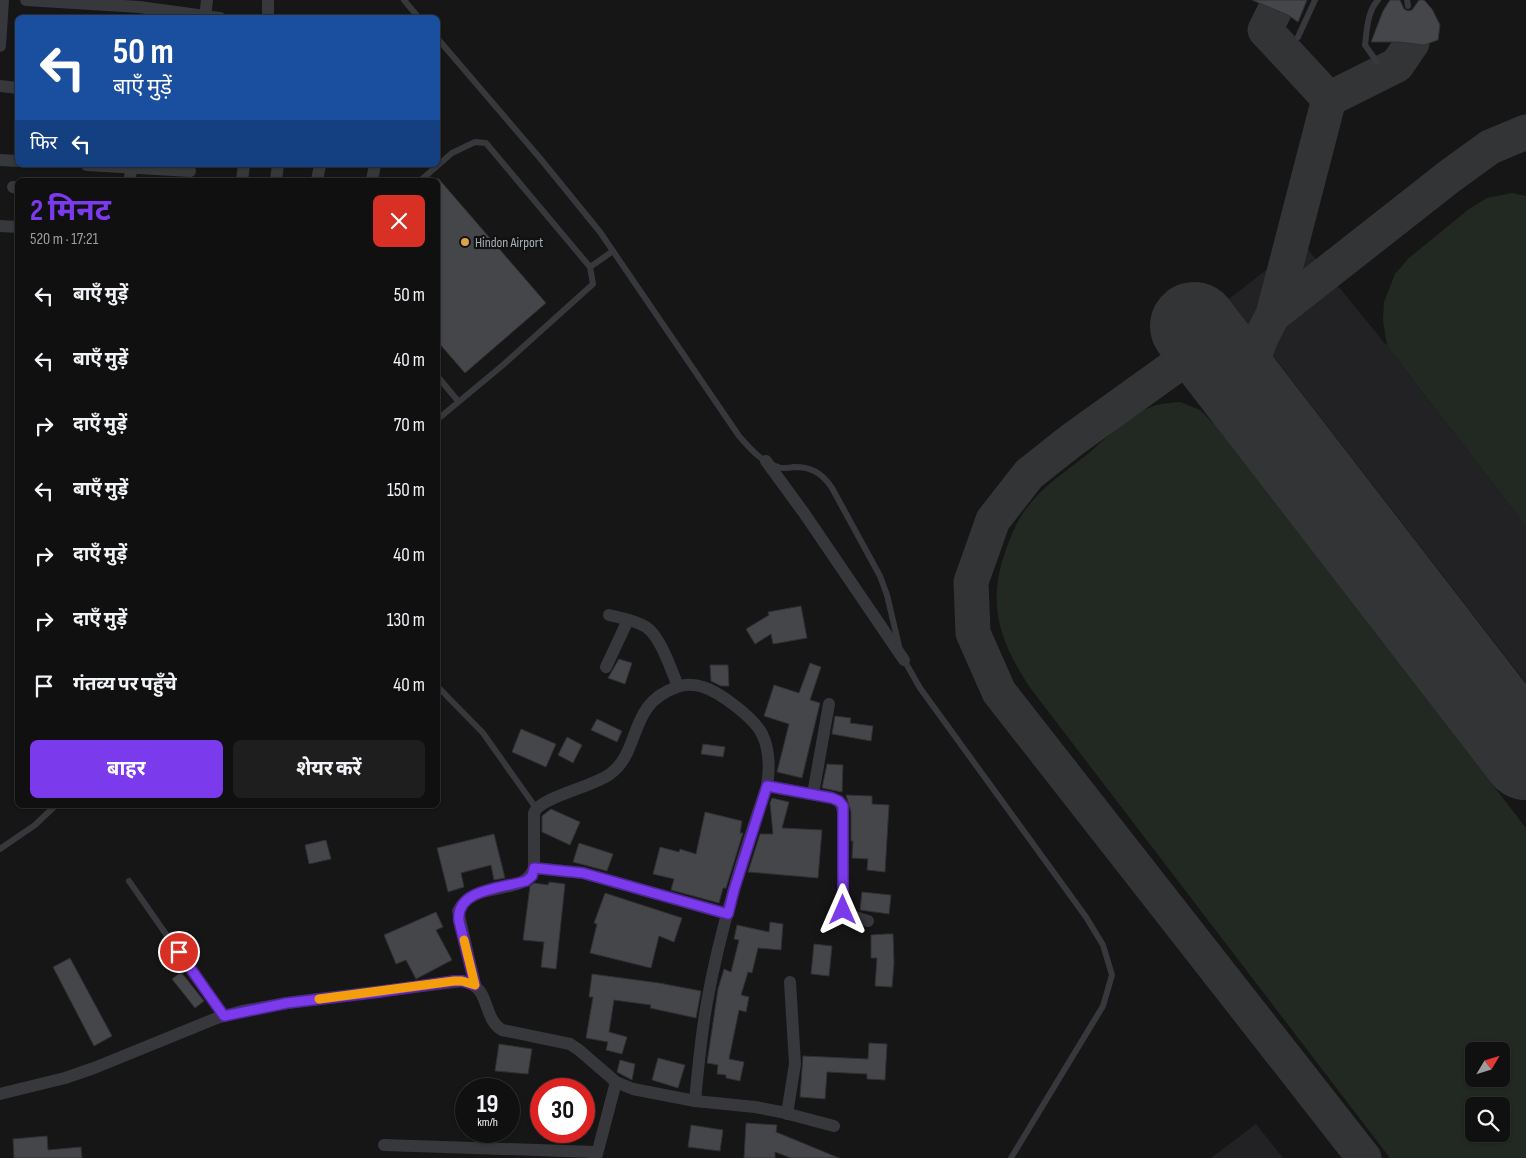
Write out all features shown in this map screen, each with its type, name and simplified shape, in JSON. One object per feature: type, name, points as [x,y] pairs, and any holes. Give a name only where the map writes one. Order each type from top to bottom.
[{"type":"street","points":[[0,46],[3,0]]},
{"type":"street","points":[[26,0],[179,15]]},
{"type":"street","points":[[205,15],[207,0]]},
{"type":"street","points":[[268,0],[268,15]]},
{"type":"street","points":[[0,86],[15,88]]},
{"type":"street","points":[[0,160],[15,161]]},
{"type":"street","points":[[102,167],[130,171],[190,172]]},
{"type":"street","points":[[0,226],[15,227]]},
{"type":"street","points":[[766,461],[804,513],[904,660]]},
{"type":"street","points":[[609,615],[628,620],[648,629],[657,639],[678,686]]},
{"type":"street","points":[[606,667],[628,620]]},
{"type":"street","points":[[695,1101],[706,1003],[736,881],[767,786],[769,772],[768,752],[761,732],[754,724],[730,702],[703,687],[690,685],[678,686],[651,702],[645,710],[620,764],[610,774],[595,783],[545,802],[536,808],[534,813],[534,868],[532,876],[526,881],[476,894],[466,899],[461,905],[458,911],[459,921],[475,985],[482,994],[496,1026],[512,1033],[570,1044],[616,1082],[634,1089],[695,1101],[755,1107],[834,1126]]},
{"type":"street","points":[[813,794],[829,704]]},
{"type":"street","points":[[767,786],[832,798],[839,801],[843,806],[843,910],[848,915],[868,921]]},
{"type":"street","points":[[534,868],[583,873],[728,914]]},
{"type":"street","points":[[0,1094],[65,1078],[94,1068],[224,1016],[287,1003],[454,981],[475,985]]},
{"type":"street","points":[[787,1114],[795,1064],[790,982]]},
{"type":"street","points":[[384,1145],[451,1152],[596,1155],[616,1082]]},
{"type":"lane","points":[[404,0],[416,15]]},
{"type":"lane","points":[[1298,37],[1315,0]]},
{"type":"lane","points":[[1377,62],[1365,45],[1368,22],[1378,0]]},
{"type":"lane","points":[[440,41],[600,232],[739,436],[753,452],[780,468],[803,467],[814,470],[824,476],[880,576],[887,595],[898,643],[904,660],[920,688],[1086,917],[1103,946],[1112,975],[1103,1006],[1011,1158]]},
{"type":"lane","points":[[440,164],[452,153],[475,142],[486,143],[590,267],[593,284],[503,365],[440,416]]},
{"type":"lane","points":[[424,178],[436,167]]},
{"type":"lane","points":[[590,267],[613,251]]},
{"type":"lane","points":[[440,379],[458,401]]},
{"type":"lane","points":[[440,689],[483,733],[536,808]]},
{"type":"lane","points":[[0,849],[36,825],[53,808]]},
{"type":"lane","points":[[129,881],[224,1016]]},
{"type":"shaded area","points":[[1512,193],[1526,196],[1526,526],[1387,346],[1383,320],[1384,302],[1395,274],[1409,258],[1469,209],[1487,198]]},
{"type":"shaded area","points":[[1302,242],[1387,346],[1526,526],[1526,683],[1229,299]]},
{"type":"shaded area","points":[[1180,402],[1200,410],[1215,425],[1526,828],[1526,1158],[1390,1158],[1031,689],[1011,655],[999,622],[997,588],[1000,570],[1014,528],[1032,501],[1047,486],[1112,432],[1147,408],[1166,403]]},
{"type":"shaded area","points":[[1256,1124],[1283,1158],[1211,1158]]},
{"type":"building","points":[[1252,0],[1307,0],[1298,22],[1288,15]]},
{"type":"building","points":[[1390,0],[1400,0],[1404,9],[1408,11],[1412,10],[1419,0],[1424,0],[1432,9],[1440,25],[1438,40],[1424,45],[1400,42],[1371,42],[1383,11]]},
{"type":"building","name":"Hindon Airport","points":[[440,180],[546,303],[465,373],[440,344]]},
{"type":"building","points":[[801,606],[807,638],[773,644],[771,634],[755,644],[746,629],[769,615],[768,612]]},
{"type":"building","points":[[619,659],[632,663],[625,684],[608,678]]},
{"type":"building","points":[[810,663],[821,667],[810,700],[820,703],[802,778],[777,772],[789,724],[764,716],[774,685],[799,693]]},
{"type":"building","points":[[710,665],[728,665],[729,686],[721,686],[711,681]]},
{"type":"building","points":[[835,716],[851,718],[850,723],[873,726],[871,741],[832,734]]},
{"type":"building","points":[[597,719],[622,731],[617,742],[591,730]]},
{"type":"building","points":[[521,729],[556,744],[546,767],[512,752]]},
{"type":"building","points":[[567,737],[582,745],[573,763],[558,755]]},
{"type":"building","points":[[703,744],[725,747],[723,757],[701,754]]},
{"type":"building","points":[[827,764],[843,765],[842,792],[822,788]]},
{"type":"building","points":[[846,795],[872,796],[872,804],[889,805],[885,872],[867,870],[868,859],[852,858],[851,812]]},
{"type":"building","points":[[772,798],[789,802],[782,828],[822,830],[818,878],[748,872],[760,834],[773,834],[770,803]]},
{"type":"building","points":[[551,809],[580,822],[570,845],[542,832],[542,816]]},
{"type":"building","points":[[705,812],[742,821],[740,833],[743,833],[726,888],[723,888],[719,903],[671,890],[674,879],[653,874],[660,847],[679,852],[680,849],[696,854]]},
{"type":"building","points":[[494,834],[505,878],[494,880],[491,865],[461,873],[464,887],[448,892],[437,848]]},
{"type":"building","points":[[326,840],[331,859],[309,864],[305,845]]},
{"type":"building","points":[[579,843],[613,854],[607,871],[573,862]]},
{"type":"building","points":[[549,882],[565,884],[556,969],[541,967],[544,942],[523,940],[530,886],[534,883],[548,885]]},
{"type":"building","points":[[862,892],[891,895],[889,914],[860,910]]},
{"type":"building","points":[[605,893],[682,918],[674,942],[659,936],[651,968],[590,953],[597,924],[594,923]]},
{"type":"building","points":[[436,912],[443,927],[436,930],[452,960],[416,979],[406,960],[396,964],[384,935]]},
{"type":"building","points":[[770,922],[783,924],[781,950],[758,948],[752,973],[748,972],[741,995],[749,997],[746,1012],[739,1010],[729,1059],[744,1062],[740,1081],[726,1078],[726,1075],[717,1074],[718,1065],[707,1063],[718,989],[724,969],[731,972],[739,940],[734,939],[737,925],[769,932]]},
{"type":"building","points":[[893,934],[894,963],[892,987],[875,986],[877,958],[871,958],[871,935]]},
{"type":"building","points":[[814,944],[832,946],[829,976],[811,974]]},
{"type":"building","points":[[70,958],[112,1036],[94,1046],[53,967]]},
{"type":"building","points":[[181,972],[204,1001],[195,1008],[172,979]]},
{"type":"building","points":[[592,974],[701,991],[696,1018],[650,1008],[651,1005],[614,1000],[609,1032],[627,1037],[622,1054],[606,1050],[608,1042],[586,1038],[593,997],[589,997]]},
{"type":"building","points":[[869,1043],[887,1044],[885,1080],[867,1079],[867,1074],[827,1072],[825,1099],[800,1097],[803,1056],[868,1059]]},
{"type":"building","points":[[499,1044],[532,1049],[528,1074],[495,1071]]},
{"type":"building","points":[[658,1058],[685,1065],[678,1088],[652,1080]]},
{"type":"building","points":[[620,1060],[635,1064],[632,1080],[617,1072]]},
{"type":"building","points":[[746,1123],[777,1125],[776,1132],[839,1158],[791,1158],[775,1152],[775,1158],[744,1158]]},
{"type":"building","points":[[691,1125],[723,1130],[720,1151],[688,1147]]},
{"type":"building","points":[[47,1136],[48,1150],[81,1147],[82,1158],[14,1158],[13,1139]]},
{"type":"taxiway","points":[[1275,10],[1265,30],[1329,99]]},
{"type":"taxiway","points":[[1273,315],[1329,99],[1397,65],[1412,43]]},
{"type":"taxiway","points":[[1271,425],[1257,394],[1253,370],[1258,346],[1273,315],[1450,176],[1490,147],[1526,132]]},
{"type":"taxiway","points":[[1239,384],[1221,370],[1208,364],[1193,361],[1180,364],[1072,440],[1029,474],[993,520],[971,582],[973,633],[999,692],[1364,1158]]},
{"type":"runway","points":[[1194,326],[1526,756]]},
{"type":"slow traffic","points":[[319,999],[454,981],[469,982],[475,985],[464,940]]},
{"type":"place","name":"Hindon Airport","points":[[465,242]]},
{"type":"route","points":[[179,952],[224,1016],[287,1003],[454,981],[469,982],[475,985],[459,921],[458,911],[461,905],[466,899],[476,894],[526,881],[532,876],[534,868],[583,873],[728,914],[767,786],[832,798],[839,801],[843,806],[843,910]]}]
